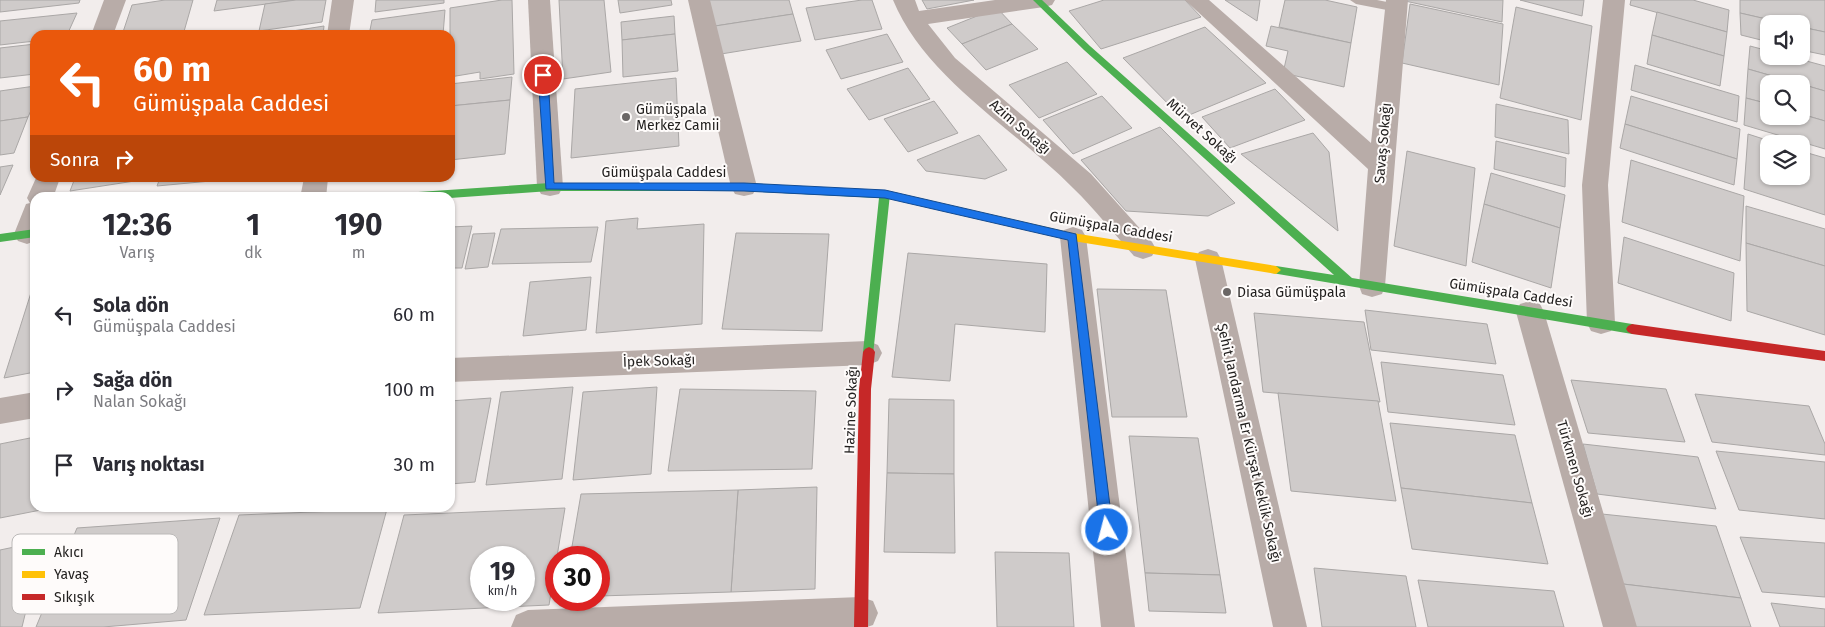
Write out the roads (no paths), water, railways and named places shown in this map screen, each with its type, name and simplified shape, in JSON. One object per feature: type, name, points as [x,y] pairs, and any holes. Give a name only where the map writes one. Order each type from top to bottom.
[{"type":"street","points":[[104,30],[115,0]]},
{"type":"street","points":[[339,30],[343,0]]},
{"type":"street","points":[[538,0],[550,187]]},
{"type":"street","points":[[699,0],[744,187]]},
{"type":"street","points":[[908,9],[1040,0]]},
{"type":"street","name":"Mürvet Sokağı","points":[[1040,0],[1087,48],[1361,284]]},
{"type":"street","points":[[1196,0],[1381,166]]},
{"type":"street","points":[[1601,323],[1596,185],[1614,0]]},
{"type":"street","name":"Savaş Sokağı","points":[[1361,284],[1381,166],[1397,4]]},
{"type":"street","name":"Azim Sokağı","points":[[908,9],[947,63],[1082,181],[1143,249]]},
{"type":"street","name":"Gümüşpala Caddesi","points":[[455,193],[550,187],[744,187],[885,194],[1073,237],[1530,312],[1825,356]]},
{"type":"street","name":"Hazine Sokağı","points":[[861,620],[865,389],[885,194]]},
{"type":"street","points":[[0,238],[30,227]]},
{"type":"street","points":[[1073,237],[1118,627]]},
{"type":"street","name":"Şehit Jandarma Er Kürşat Keklik Sokağı","points":[[1208,259],[1290,627]]},
{"type":"street","name":"Türkmen Sokağı","points":[[1530,312],[1620,627]]},
{"type":"street","name":"İpek Sokağı","points":[[455,370],[868,353]]},
{"type":"street","points":[[0,411],[30,406]]},
{"type":"street","points":[[528,627],[861,620]]},
{"type":"lane","points":[[1356,0],[1397,4]]},
{"type":"place","name":"Gümüşpala Merkez Camii","points":[[626,117]]},
{"type":"place","name":"Diasa Gümüşpala","points":[[1227,292]]}]
